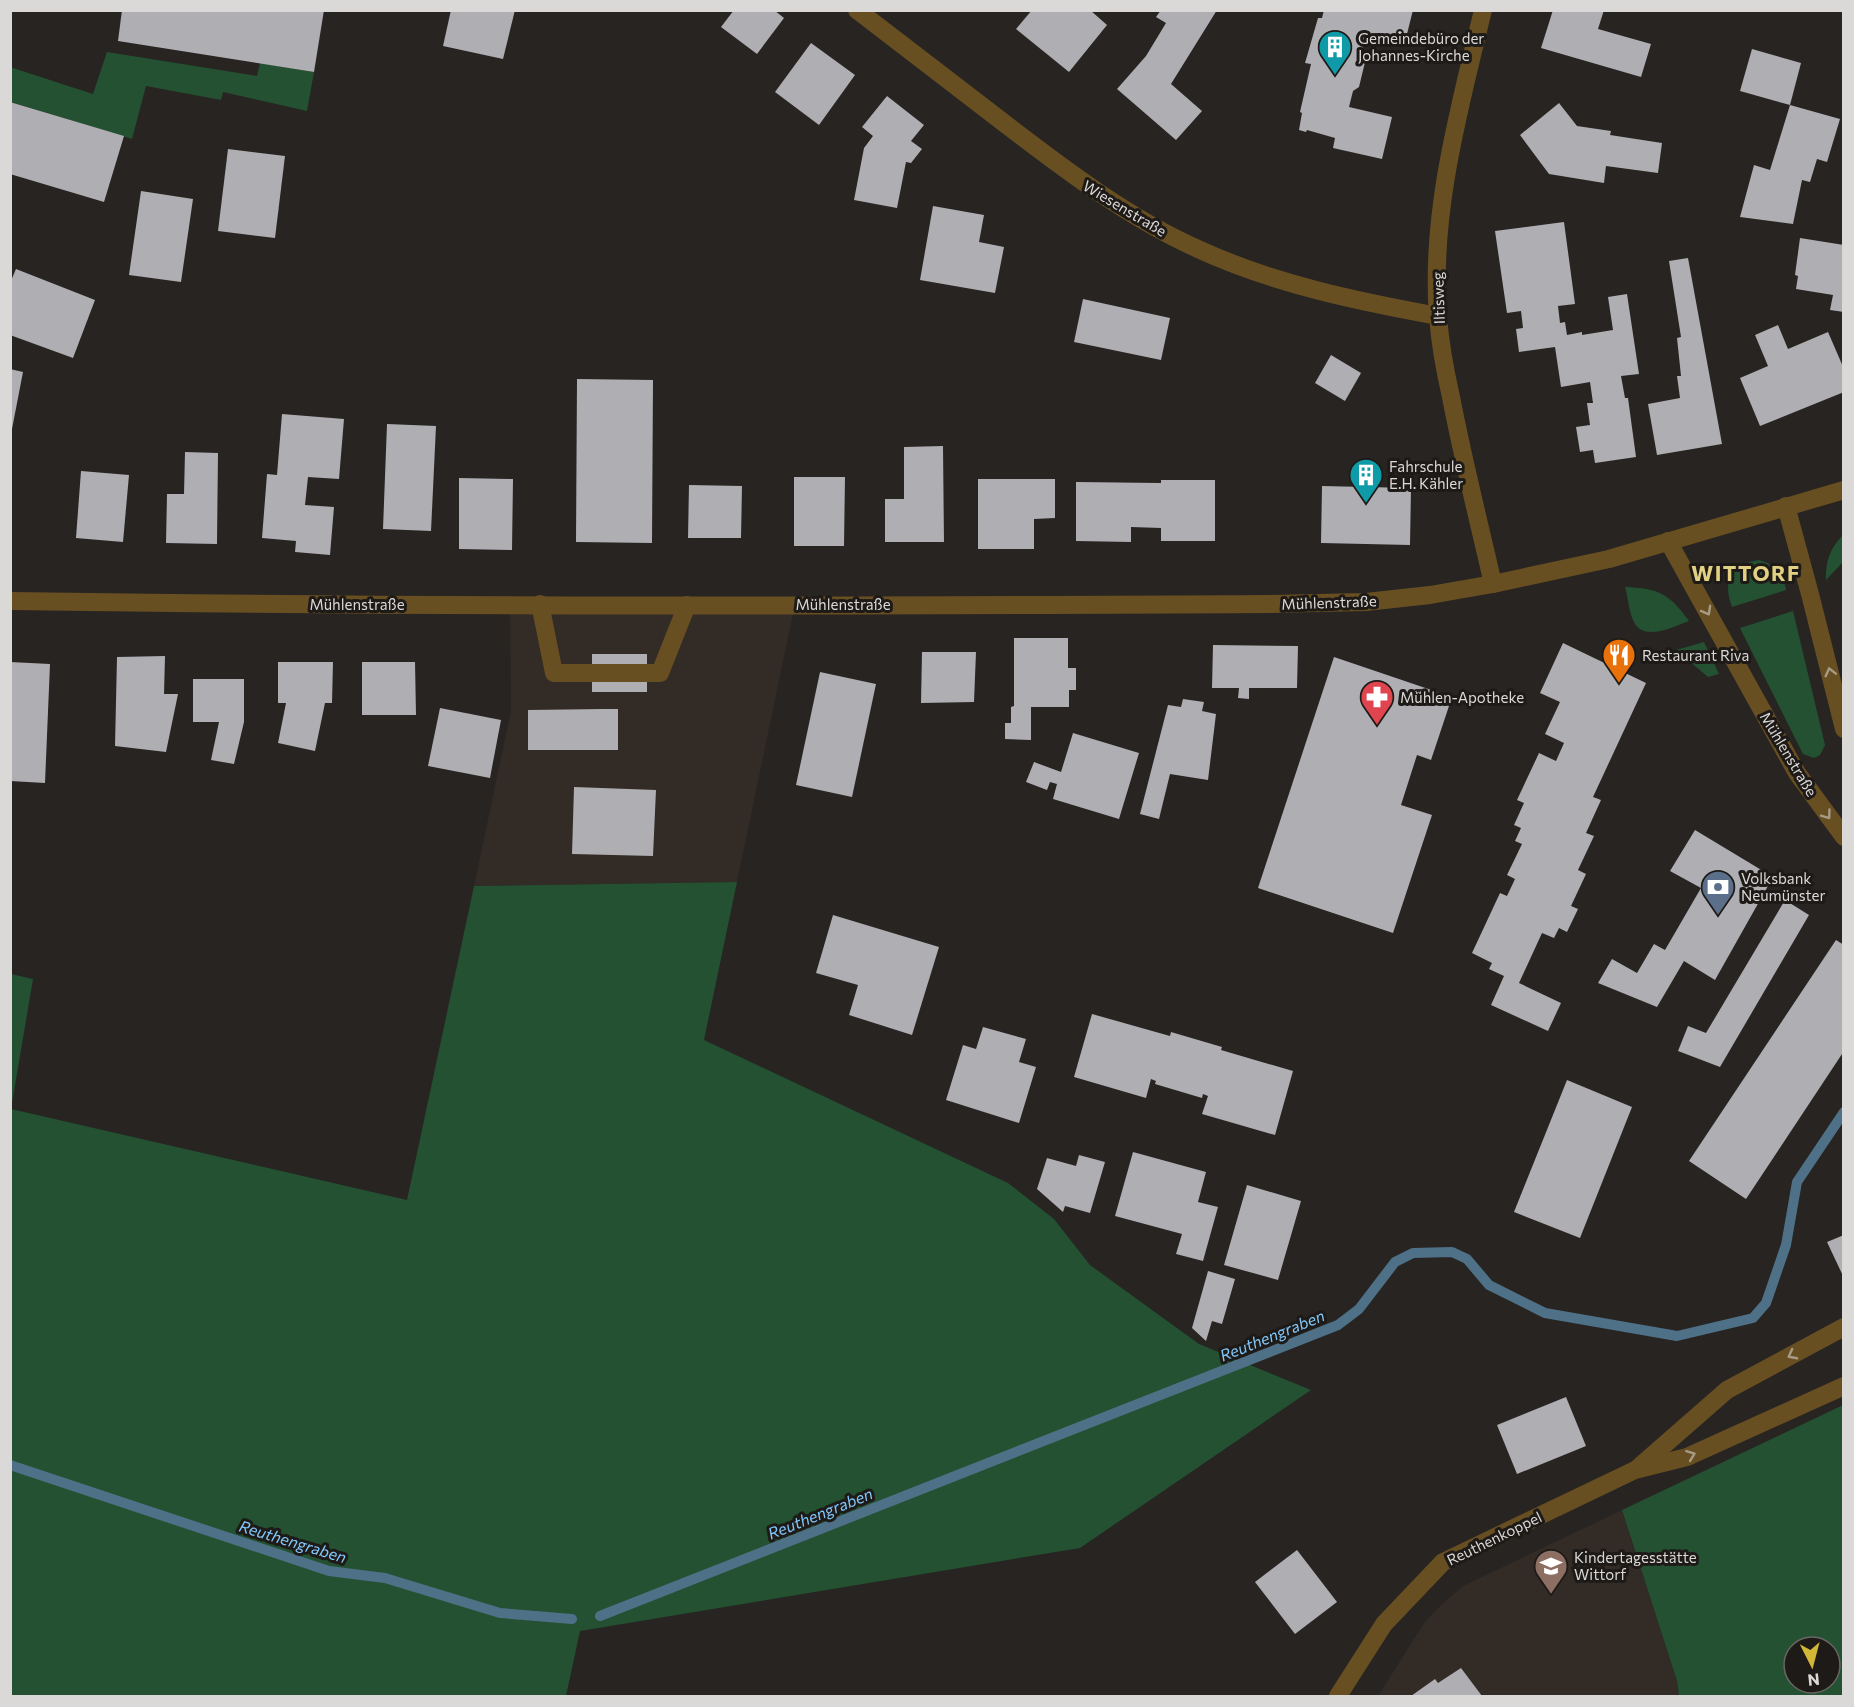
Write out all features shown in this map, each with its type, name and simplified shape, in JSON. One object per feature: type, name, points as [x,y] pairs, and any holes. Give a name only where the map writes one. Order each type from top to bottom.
[{"type":"street","name":"Wiesenstraße","points":[[857,10],[1073,175],[1141,220],[1197,249],[1250,271],[1314,290],[1438,316]]},
{"type":"street","name":"Iltisweg","points":[[1483,10],[1450,157],[1437,264],[1438,316],[1456,425],[1493,584]]},
{"type":"street","name":"Mühlenstraße","points":[[10,601],[687,605],[1301,604],[1377,601],[1493,584],[1609,559],[1844,490]]},
{"type":"street","points":[[1786,506],[1844,729]]},
{"type":"street","name":"Mühlenstraße","points":[[1668,541],[1797,773],[1844,837]]},
{"type":"street","points":[[540,604],[554,673],[660,673],[687,605]]},
{"type":"street","name":"Reuthenkoppel","points":[[1635,1470],[1727,1390],[1844,1327]]},
{"type":"street","name":"Reuthenkoppel","points":[[1338,1696],[1383,1623],[1443,1562],[1635,1470],[1687,1457],[1844,1386]]},
{"type":"shaded area","points":[[510,604],[795,604],[737,882],[474,886],[511,710]]},
{"type":"shaded area","name":"Kindertagesstätte Wittorf","points":[[1622,1510],[1677,1681],[1679,1696],[1378,1696],[1424,1623],[1463,1586]]},
{"type":"green space","points":[[107,52],[257,76],[260,63],[314,72],[307,111],[223,92],[221,100],[146,86],[132,139],[11,102],[10,67],[93,94]]},
{"type":"green space","points":[[1843,535],[1843,562],[1826,580],[1829,556]]},
{"type":"green space","points":[[1759,560],[1778,570],[1786,590],[1732,607],[1728,589],[1731,575],[1742,565]]},
{"type":"green space","points":[[1625,587],[1646,589],[1662,594],[1676,604],[1689,621],[1658,631],[1643,631],[1637,627],[1630,613]]},
{"type":"green space","points":[[1793,611],[1825,745],[1820,755],[1814,758],[1803,754],[1740,628]]},
{"type":"green space","points":[[1704,642],[1719,674],[1708,677],[1676,650]]},
{"type":"green space","points":[[737,882],[704,1040],[1008,1183],[1054,1219],[1090,1265],[1199,1344],[1311,1390],[1080,1548],[580,1631],[566,1696],[11,1696],[11,1109],[407,1200],[474,886]]},
{"type":"green space","points":[[11,974],[33,979],[11,1109]]},
{"type":"green space","points":[[1843,1405],[1843,1696],[1679,1696],[1677,1681],[1622,1510]]},
{"type":"building","points":[[122,10],[324,10],[314,72],[118,41]]},
{"type":"building","points":[[451,10],[515,10],[503,59],[443,46]]},
{"type":"building","points":[[734,10],[774,10],[784,18],[757,54],[721,27]]},
{"type":"building","points":[[1032,10],[1090,10],[1107,25],[1069,72],[1016,29]]},
{"type":"building","points":[[1161,10],[1217,10],[1171,84],[1202,111],[1176,140],[1117,89],[1146,56],[1166,23],[1156,17]]},
{"type":"building","name":"Gemeindebüro der Johannes-Kirche","points":[[1324,10],[1413,10],[1406,38],[1375,33],[1372,44],[1364,42],[1362,52],[1366,58],[1359,87],[1353,91],[1349,107],[1392,117],[1382,159],[1333,148],[1335,138],[1299,130],[1302,113],[1300,112],[1311,64],[1305,63],[1318,18],[1322,18]]},
{"type":"building","points":[[1553,10],[1604,10],[1598,29],[1651,44],[1641,77],[1541,48]]},
{"type":"building","points":[[811,43],[855,75],[819,125],[775,92]]},
{"type":"building","points":[[1752,49],[1801,63],[1790,105],[1740,91]]},
{"type":"building","points":[[887,96],[924,125],[911,141],[922,149],[911,163],[906,162],[897,208],[854,200],[864,148],[873,136],[862,127]]},
{"type":"building","points":[[10,102],[124,136],[104,202],[10,174]]},
{"type":"building","points":[[1559,103],[1577,126],[1611,131],[1610,135],[1662,143],[1658,173],[1606,166],[1604,183],[1549,174],[1520,135]]},
{"type":"building","points":[[1790,105],[1840,119],[1827,162],[1817,159],[1810,182],[1802,180],[1793,224],[1740,217],[1754,165],[1770,170]]},
{"type":"building","points":[[228,149],[285,156],[275,238],[218,231]]},
{"type":"building","points":[[141,191],[193,199],[181,282],[129,275]]},
{"type":"building","points":[[933,206],[984,215],[979,242],[1004,247],[995,293],[920,280]]},
{"type":"building","points":[[1564,222],[1575,304],[1558,306],[1560,323],[1565,322],[1567,335],[1613,330],[1608,297],[1627,294],[1639,374],[1621,376],[1625,398],[1628,398],[1636,457],[1595,463],[1593,450],[1580,452],[1576,427],[1590,425],[1587,403],[1593,403],[1590,382],[1561,387],[1555,347],[1519,352],[1516,329],[1523,328],[1521,311],[1507,313],[1495,231]]},
{"type":"building","points":[[1800,238],[1844,245],[1844,312],[1830,310],[1833,295],[1796,289],[1798,276],[1795,275]]},
{"type":"building","points":[[1688,258],[1722,444],[1657,455],[1648,404],[1680,398],[1677,376],[1681,376],[1677,338],[1681,337],[1669,261]]},
{"type":"building","points":[[16,269],[95,300],[73,358],[10,335],[10,283]]},
{"type":"building","points":[[1083,299],[1170,318],[1161,360],[1074,342]]},
{"type":"building","points":[[1778,325],[1788,349],[1828,332],[1844,369],[1844,392],[1760,426],[1740,378],[1768,366],[1755,335]]},
{"type":"building","points":[[1331,355],[1361,373],[1345,401],[1315,383]]},
{"type":"building","points":[[10,369],[23,372],[12,429],[10,429]]},
{"type":"building","points":[[577,379],[653,380],[652,543],[576,542]]},
{"type":"building","points":[[282,414],[344,419],[339,479],[308,477],[305,505],[334,507],[330,555],[295,552],[296,541],[262,538],[267,474],[277,475]]},
{"type":"building","points":[[387,424],[436,426],[431,531],[383,529]]},
{"type":"building","points":[[943,446],[944,542],[885,542],[885,499],[904,499],[904,447]]},
{"type":"building","points":[[185,452],[218,453],[217,544],[166,543],[167,494],[184,494]]},
{"type":"building","points":[[81,471],[129,475],[123,542],[76,538]]},
{"type":"building","points":[[794,477],[845,477],[844,546],[794,546]]},
{"type":"building","points":[[459,478],[513,479],[512,550],[459,549]]},
{"type":"building","points":[[978,479],[1055,479],[1055,518],[1034,519],[1034,549],[978,549]]},
{"type":"building","points":[[1161,480],[1215,480],[1215,541],[1161,541],[1161,528],[1131,527],[1131,542],[1076,541],[1076,482],[1161,483]]},
{"type":"building","points":[[689,485],[742,486],[741,538],[688,538]]},
{"type":"building","name":"Fahrschule E.H. Kähler","points":[[1322,486],[1411,488],[1410,545],[1321,543]]},
{"type":"building","points":[[1014,638],[1068,638],[1068,668],[1076,668],[1076,690],[1069,690],[1069,707],[1031,707],[1031,740],[1005,739],[1005,723],[1011,723],[1011,707],[1014,706]]},
{"type":"building","points":[[1563,643],[1646,683],[1593,797],[1601,800],[1586,833],[1594,836],[1578,870],[1586,874],[1571,906],[1578,909],[1567,932],[1559,928],[1554,938],[1542,933],[1519,983],[1561,1003],[1548,1031],[1491,1005],[1504,976],[1489,969],[1492,963],[1472,953],[1500,893],[1507,896],[1515,879],[1507,875],[1522,844],[1515,841],[1521,828],[1514,825],[1524,803],[1517,800],[1539,753],[1556,761],[1564,743],[1545,734],[1560,702],[1540,693]]},
{"type":"building","points":[[1213,645],[1298,646],[1297,688],[1249,688],[1249,699],[1238,698],[1239,688],[1212,688]]},
{"type":"building","points":[[922,652],[976,652],[974,702],[921,703]]},
{"type":"building","points":[[592,654],[647,654],[647,692],[592,692]]},
{"type":"building","points":[[165,656],[164,694],[178,694],[166,752],[115,746],[117,657]]},
{"type":"building","points":[[1334,657],[1452,697],[1431,760],[1417,755],[1401,805],[1432,815],[1393,933],[1258,888]]},
{"type":"building","points":[[10,662],[50,664],[45,783],[10,781]]},
{"type":"building","points":[[278,662],[333,662],[332,703],[325,703],[315,751],[278,743],[286,703],[278,703]]},
{"type":"building","points":[[362,662],[415,662],[416,715],[362,715]]},
{"type":"building","points":[[820,672],[876,684],[852,797],[796,785]]},
{"type":"building","points":[[193,679],[244,679],[244,722],[234,764],[211,760],[219,722],[193,722]]},
{"type":"building","points":[[1183,699],[1204,702],[1202,711],[1216,714],[1208,780],[1170,774],[1159,819],[1140,814],[1168,705],[1181,707]]},
{"type":"building","points":[[440,708],[501,720],[490,778],[428,766]]},
{"type":"building","points":[[618,709],[618,750],[528,750],[528,710]]},
{"type":"building","points":[[1073,733],[1139,753],[1119,819],[1053,799],[1057,784],[1050,782],[1047,790],[1026,782],[1034,762],[1061,772]]},
{"type":"building","points":[[574,787],[656,790],[653,856],[572,854]]},
{"type":"building","name":"Volksbank Neumünster","points":[[1695,830],[1773,877],[1715,980],[1684,961],[1657,1007],[1598,983],[1612,959],[1637,973],[1654,944],[1665,950],[1701,888],[1670,871]]},
{"type":"building","points":[[1785,900],[1809,915],[1720,1067],[1678,1051],[1688,1026],[1706,1033]]},
{"type":"building","points":[[833,915],[939,947],[912,1035],[849,1015],[858,985],[816,973]]},
{"type":"building","points":[[1836,940],[1844,945],[1844,1051],[1746,1199],[1689,1161]]},
{"type":"building","points":[[1092,1014],[1170,1036],[1171,1032],[1222,1047],[1221,1050],[1293,1071],[1275,1135],[1202,1114],[1208,1096],[1203,1094],[1202,1098],[1155,1084],[1156,1081],[1151,1079],[1146,1098],[1074,1077]]},
{"type":"building","points":[[983,1027],[1026,1039],[1019,1062],[1036,1067],[1019,1123],[946,1100],[963,1045],[976,1049]]},
{"type":"building","points":[[1567,1080],[1632,1107],[1580,1238],[1514,1212]]},
{"type":"building","points":[[1133,1152],[1206,1172],[1198,1202],[1218,1207],[1203,1261],[1176,1254],[1182,1234],[1115,1216]]},
{"type":"building","points":[[1079,1155],[1105,1162],[1090,1213],[1065,1206],[1063,1212],[1037,1189],[1047,1158],[1076,1166]]},
{"type":"building","points":[[1247,1185],[1301,1201],[1278,1280],[1224,1265]]},
{"type":"building","points":[[1844,1235],[1844,1278],[1827,1242]]},
{"type":"building","points":[[1208,1271],[1235,1279],[1222,1324],[1212,1321],[1206,1341],[1192,1328]]},
{"type":"building","points":[[1566,1397],[1586,1446],[1517,1474],[1497,1425]]},
{"type":"building","points":[[1297,1550],[1337,1602],[1295,1634],[1255,1582]]},
{"type":"building","points":[[1461,1668],[1482,1696],[1411,1696],[1435,1679],[1438,1683]]},
{"type":"waterway","name":"Reuthengraben","points":[[600,1616],[1338,1325],[1359,1309],[1395,1262],[1413,1253],[1452,1252],[1467,1259],[1489,1285],[1545,1313],[1677,1336],[1753,1318],[1766,1303],[1786,1245],[1797,1182],[1844,1112]]},
{"type":"waterway","name":"Reuthengraben","points":[[10,1465],[329,1571],[385,1578],[500,1613],[572,1619]]},
{"type":"place","name":"Gemeindebüro der Johannes-Kirche","points":[[1335,76]]},
{"type":"place","name":"Fahrschule E.H. Kähler","points":[[1366,504]]},
{"type":"place","name":"Restaurant Riva","points":[[1619,684]]},
{"type":"place","name":"Mühlen-Apotheke","points":[[1377,726]]},
{"type":"place","name":"Volksbank Neumünster","points":[[1718,916]]},
{"type":"place","name":"Kindertagesstätte Wittorf","points":[[1551,1595]]},
{"type":"district","name":"WITTORF","points":[[1746,572]]}]
